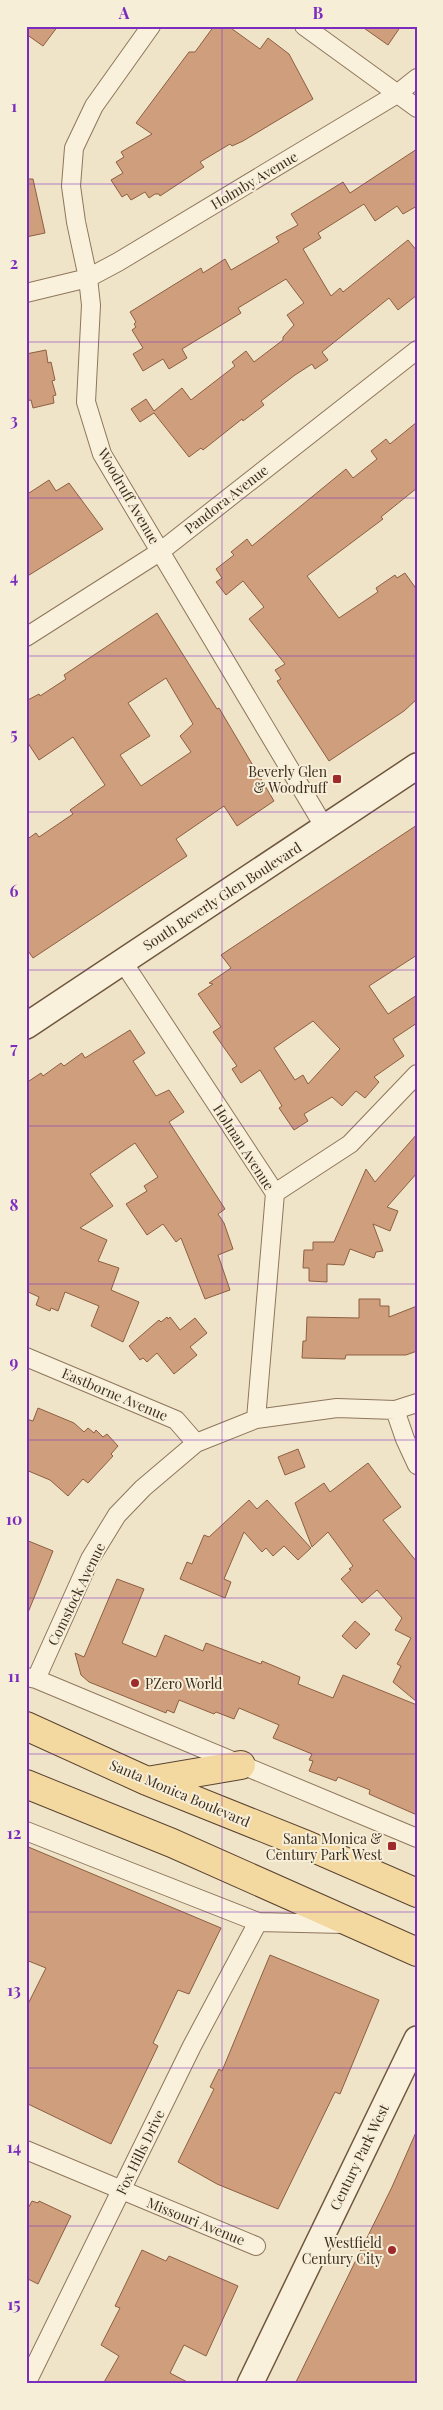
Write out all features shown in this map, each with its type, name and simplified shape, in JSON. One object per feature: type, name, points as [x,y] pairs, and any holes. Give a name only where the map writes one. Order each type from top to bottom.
[{"type":"main road","name":"South Beverly Glen Boulevard","points":[[26,1026],[417,766]]},
{"type":"main road","name":"Santa Monica Boulevard","points":[[26,1726],[147,1781],[309,1846],[416,1893]]},
{"type":"main road","points":[[147,1781],[241,1765]]},
{"type":"main road","points":[[26,1784],[172,1843],[358,1924],[417,1952]]},
{"type":"main road","name":"Century Park West","points":[[250,2384],[417,2039]]},
{"type":"street","name":"Woodruff Avenue","points":[[151,26],[94,106],[74,148],[71,186],[76,222],[88,278],[91,305],[86,402],[102,454],[325,828]]},
{"type":"street","points":[[304,26],[417,108]]},
{"type":"street","name":"Holmby Avenue","points":[[26,293],[88,278],[397,94],[417,78]]},
{"type":"street","name":"Pandora Avenue","points":[[26,637],[161,551],[417,350]]},
{"type":"street","name":"Holman Avenue","points":[[123,962],[275,1193],[256,1419]]},
{"type":"street","points":[[275,1193],[350,1144],[417,1074]]},
{"type":"street","name":"Eastborne Avenue","points":[[26,1357],[176,1420],[196,1443]]},
{"type":"street","name":"Comstock Avenue","points":[[31,1678],[90,1559],[117,1515],[143,1488],[196,1443],[256,1419],[337,1408],[396,1410],[417,1404]]},
{"type":"street","points":[[396,1410],[405,1439],[417,1465]]},
{"type":"street","points":[[31,1678],[417,1838]]},
{"type":"street","points":[[26,1831],[258,1922],[358,1924]]},
{"type":"street","name":"Fox Hills Drive","points":[[26,2384],[192,2046],[258,1922]]},
{"type":"street","name":"Missouri Avenue","points":[[26,2150],[256,2246]]},
{"type":"building","points":[[26,26],[58,26],[43,46],[26,34]]},
{"type":"building","points":[[214,26],[228,26],[260,49],[268,38],[289,54],[313,99],[243,141],[232,146],[230,144],[200,162],[204,167],[160,196],[155,194],[149,198],[145,192],[131,200],[127,194],[122,197],[111,180],[123,173],[116,162],[124,157],[121,152],[152,134],[136,123],[189,52],[195,52]]},
{"type":"building","points":[[361,26],[401,26],[388,45]]},
{"type":"building","points":[[417,149],[417,206],[403,214],[397,206],[375,221],[364,204],[318,233],[321,238],[303,249],[331,296],[340,288],[343,292],[408,240],[417,251],[417,295],[398,310],[389,298],[322,352],[328,360],[315,369],[312,364],[295,375],[261,401],[264,405],[243,421],[242,419],[203,450],[201,448],[189,457],[154,413],[140,422],[131,409],[146,399],[154,411],[182,388],[191,400],[235,366],[232,362],[246,351],[254,362],[283,340],[283,337],[294,325],[287,315],[304,303],[286,279],[238,308],[241,313],[182,349],[187,358],[169,369],[163,359],[143,371],[133,354],[143,348],[132,330],[136,327],[134,324],[136,322],[130,312],[201,268],[203,273],[225,259],[231,270],[279,242],[276,237],[298,225],[291,214],[343,182],[350,193]]},
{"type":"building","points":[[26,179],[33,179],[45,233],[26,237]]},
{"type":"building","points":[[46,350],[48,363],[51,362],[55,380],[52,381],[56,395],[53,396],[54,403],[33,408],[31,400],[26,401],[26,354]]},
{"type":"building","points":[[417,422],[417,488],[381,517],[383,519],[307,576],[339,618],[378,592],[376,588],[395,575],[397,578],[405,573],[417,590],[417,699],[404,711],[329,761],[277,681],[281,679],[275,670],[285,664],[249,619],[264,607],[243,581],[226,595],[216,582],[222,578],[216,569],[234,555],[231,552],[247,539],[252,546],[346,469],[353,478],[377,459],[371,451],[386,439],[390,444]]},
{"type":"building","points":[[49,480],[56,491],[69,483],[103,529],[26,577],[26,495]]},
{"type":"building","points":[[157,613],[217,709],[219,708],[274,801],[237,826],[224,806],[176,839],[187,856],[33,958],[26,948],[26,840],[36,833],[39,837],[73,814],[70,810],[105,785],[73,737],[39,760],[26,740],[26,701],[39,694],[40,696],[66,679],[64,675]],"holes":[[[166,678],[193,724],[180,736],[191,752],[141,786],[120,755],[150,736],[128,703]]]},
{"type":"building","points":[[417,825],[417,955],[369,986],[388,1014],[417,995],[417,1023],[393,1039],[404,1056],[374,1077],[379,1082],[365,1098],[356,1091],[342,1106],[332,1097],[304,1114],[308,1121],[294,1130],[279,1108],[282,1106],[260,1070],[241,1083],[232,1069],[237,1066],[213,1032],[221,1027],[198,994],[213,984],[209,983],[231,968],[221,955]],"holes":[[[313,1021],[340,1049],[308,1084],[303,1075],[295,1080],[274,1048]]]},
{"type":"building","points":[[130,1030],[145,1053],[133,1061],[156,1096],[169,1090],[184,1112],[169,1122],[225,1209],[218,1214],[224,1223],[233,1249],[218,1255],[230,1290],[205,1299],[181,1238],[176,1242],[163,1224],[147,1235],[126,1204],[147,1191],[144,1186],[158,1177],[135,1143],[90,1174],[113,1206],[80,1228],[107,1240],[98,1261],[119,1268],[111,1290],[139,1302],[123,1342],[91,1326],[99,1306],[65,1292],[58,1311],[51,1308],[50,1311],[36,1305],[39,1297],[26,1291],[26,1083],[41,1073],[43,1076],[61,1063],[64,1066],[82,1053],[85,1058]]},
{"type":"building","points":[[417,1134],[417,1173],[387,1207],[398,1211],[390,1231],[373,1224],[383,1251],[376,1252],[374,1258],[350,1249],[344,1265],[327,1264],[327,1282],[309,1281],[309,1268],[303,1268],[304,1250],[313,1250],[313,1242],[334,1242],[366,1169],[375,1182]]},
{"type":"building","points":[[359,1299],[380,1299],[380,1306],[389,1306],[389,1317],[417,1306],[417,1351],[406,1355],[346,1355],[345,1359],[302,1358],[303,1341],[306,1341],[307,1317],[359,1318]]},
{"type":"building","points":[[167,1317],[168,1319],[170,1317],[180,1330],[195,1318],[207,1333],[190,1347],[197,1355],[174,1374],[157,1353],[147,1362],[143,1358],[140,1360],[129,1346],[159,1320],[161,1322]]},
{"type":"building","points":[[38,1408],[74,1423],[84,1432],[88,1428],[94,1433],[96,1430],[103,1437],[107,1434],[118,1446],[111,1454],[113,1456],[88,1483],[83,1479],[68,1496],[50,1480],[26,1470],[26,1419],[33,1421]]},
{"type":"building","points":[[298,1449],[305,1467],[285,1475],[278,1457]]},
{"type":"building","points":[[368,1463],[401,1507],[383,1520],[417,1562],[417,1702],[393,1682],[401,1666],[397,1664],[411,1638],[395,1630],[402,1618],[377,1590],[362,1603],[341,1579],[353,1566],[328,1532],[312,1547],[295,1503],[324,1483],[330,1492]]},
{"type":"building","points":[[249,1500],[257,1509],[267,1500],[311,1548],[298,1560],[284,1546],[273,1556],[266,1548],[262,1552],[244,1532],[224,1579],[231,1582],[225,1598],[180,1579],[187,1562],[192,1564],[204,1535],[209,1537]]},
{"type":"building","points":[[26,1540],[53,1551],[27,1615],[26,1615]]},
{"type":"building","points":[[117,1579],[144,1589],[122,1643],[156,1657],[165,1635],[203,1651],[206,1643],[261,1664],[262,1661],[300,1677],[298,1684],[333,1698],[343,1675],[417,1705],[417,1815],[369,1794],[370,1790],[338,1777],[336,1781],[309,1771],[313,1761],[309,1760],[312,1754],[273,1738],[279,1725],[239,1708],[234,1719],[216,1712],[214,1714],[179,1700],[174,1713],[167,1710],[166,1713],[89,1682],[81,1675],[75,1653],[84,1657]]},
{"type":"building","points":[[355,1621],[370,1634],[356,1649],[342,1636]]},
{"type":"building","points":[[26,1846],[221,1928],[189,1994],[178,1990],[153,2043],[158,2046],[111,2144],[26,2103],[26,2008],[46,1968],[26,1960]]},
{"type":"building","points":[[270,1955],[379,2000],[340,2094],[335,2092],[278,2209],[217,2184],[178,2162],[214,2089],[210,2087],[219,2069],[222,2071]]},
{"type":"building","name":"Westfield Century City","points":[[417,2130],[417,2384],[295,2384],[392,2187]]},
{"type":"building","points":[[32,2201],[38,2203],[39,2201],[71,2216],[38,2284],[26,2278],[26,2212]]},
{"type":"building","points":[[142,2250],[166,2261],[169,2256],[238,2286],[206,2356],[184,2345],[170,2373],[191,2384],[103,2384],[119,2356],[101,2345],[120,2308],[115,2306]]},
{"type":"place","name":"Beverly Glen & Woodruff","points":[[337,779]]},
{"type":"place","name":"PZero World","points":[[135,1683]]},
{"type":"place","name":"Santa Monica & Century Park West","points":[[392,1846]]},
{"type":"place","name":"Westfield Century City","points":[[392,2250]]}]
